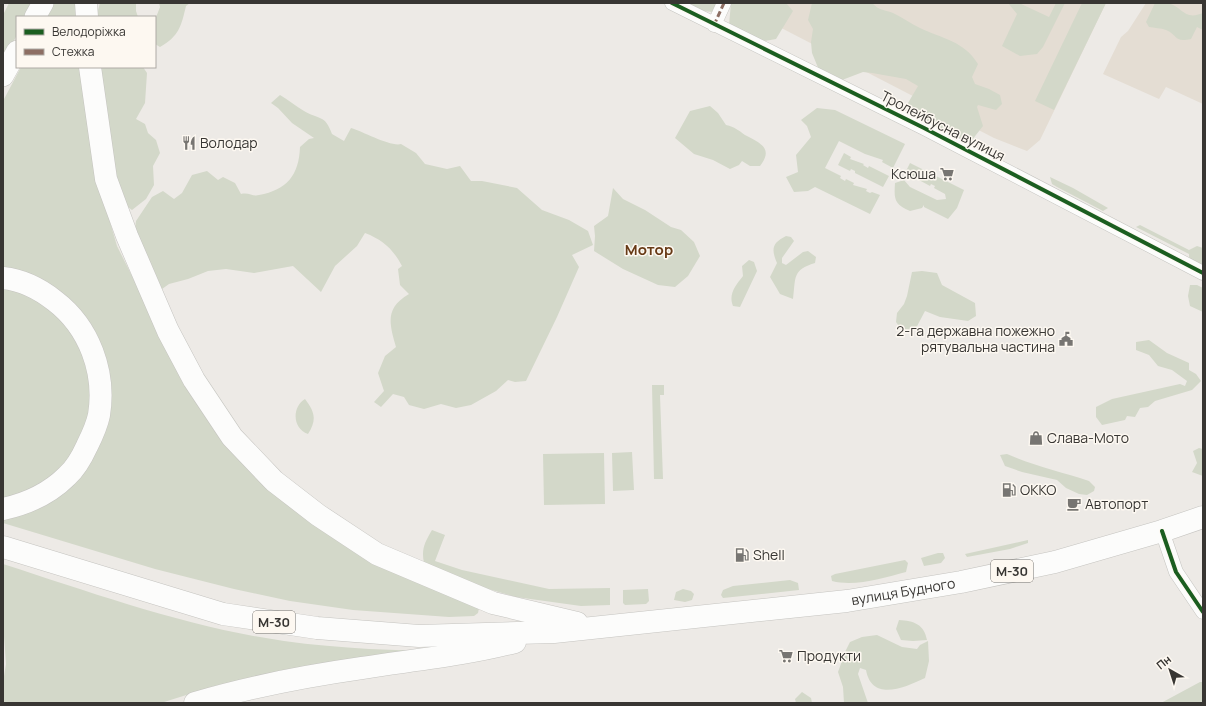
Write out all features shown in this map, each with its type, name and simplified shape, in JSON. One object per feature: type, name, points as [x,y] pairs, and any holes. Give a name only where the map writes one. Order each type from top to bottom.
[{"type":"highway","points":[[86,3],[87,16]]},
{"type":"highway","points":[[90,68],[106,179],[127,236],[168,331],[194,380],[232,437],[274,481],[318,515],[378,554],[493,603],[596,628]]},
{"type":"highway","points":[[3,278],[29,285],[47,294],[64,308],[78,324],[91,346],[98,370],[100,394],[99,416],[91,438],[81,459],[67,476],[49,490],[21,505],[3,509]]},
{"type":"highway","name":"вулиця Будного","points":[[596,628],[817,605],[921,590],[1055,562],[1162,531],[1203,517]]},
{"type":"highway","name":"М-30","points":[[3,547],[223,614],[317,628],[419,636],[554,632],[596,628]]},
{"type":"highway","name":"М-30","points":[[195,703],[233,691],[360,668],[481,651],[554,632]]},
{"type":"main road","points":[[36,16],[43,3]]},
{"type":"main road","points":[[3,76],[16,53]]},
{"type":"street","name":"Тролейбусна вулиця","points":[[672,3],[714,25],[918,124],[1203,273]]},
{"type":"street","points":[[714,25],[724,3]]},
{"type":"street","points":[[1162,531],[1176,572],[1203,612]]},
{"type":"shaded area","points":[[733,3],[1106,3],[1040,140],[1027,151],[994,138]]},
{"type":"shaded area","points":[[1146,3],[1203,3],[1203,104],[1166,87],[1159,99],[1103,74],[1121,37],[1128,31]]},
{"type":"green space","points":[[9,3],[34,3],[28,16],[16,16],[16,37],[3,61],[3,15]]},
{"type":"green space","points":[[54,3],[81,3],[80,16],[48,16]]},
{"type":"green space","points":[[100,3],[136,3],[138,16],[96,16]]},
{"type":"green space","points":[[159,3],[190,3],[186,6],[181,25],[175,35],[160,47],[156,45],[156,17],[160,7]]},
{"type":"green space","points":[[687,3],[723,3],[713,12],[701,11]]},
{"type":"green space","points":[[731,3],[786,3],[793,11],[776,39],[765,41],[729,25]]},
{"type":"green space","points":[[812,3],[872,3],[880,9],[893,13],[920,28],[960,45],[978,64],[972,77],[975,84],[1000,95],[1002,104],[996,110],[978,105],[977,107],[983,126],[972,140],[959,139],[906,112],[908,103],[918,86],[906,79],[863,72],[842,80],[819,70],[812,53],[811,42],[813,29],[808,20]]},
{"type":"green space","points":[[1008,3],[1019,3],[1049,17],[1056,3],[1065,3],[1043,47],[1037,54],[1020,56],[1002,46],[1017,14]]},
{"type":"green space","points":[[1082,3],[1106,3],[1054,110],[1035,101]]},
{"type":"green space","points":[[1155,3],[1168,3],[1192,15],[1203,13],[1203,30],[1197,27],[1191,39],[1182,40],[1166,30],[1149,27],[1146,22]]},
{"type":"green space","points":[[20,68],[81,68],[106,208],[117,246],[161,334],[244,458],[479,608],[478,613],[474,616],[449,617],[353,610],[290,601],[234,589],[155,569],[3,523],[3,515],[83,466],[100,352],[3,270],[3,101]]},
{"type":"green space","points":[[93,68],[144,68],[147,73],[145,103],[136,119],[145,124],[148,133],[156,140],[160,153],[153,166],[154,185],[146,199],[132,210],[125,205],[115,190]]},
{"type":"green space","points":[[280,95],[309,114],[324,120],[332,134],[344,141],[351,128],[384,141],[401,144],[416,153],[425,164],[447,169],[460,166],[471,181],[482,181],[517,188],[542,210],[569,220],[588,231],[593,245],[572,255],[579,267],[526,381],[515,382],[508,380],[496,391],[471,405],[456,408],[441,404],[424,409],[409,405],[404,397],[393,394],[381,407],[374,402],[384,391],[378,373],[385,356],[396,347],[391,323],[392,311],[401,299],[409,294],[400,285],[398,269],[402,266],[395,255],[382,242],[365,233],[357,246],[335,266],[321,292],[293,266],[254,273],[226,269],[208,271],[188,279],[169,284],[162,289],[151,264],[140,256],[135,229],[136,221],[152,197],[163,191],[174,199],[182,193],[192,175],[207,171],[218,180],[223,177],[235,183],[241,194],[259,195],[269,193],[290,180],[297,166],[300,147],[309,139],[314,138],[292,123],[278,108],[271,103]]},
{"type":"green space","points":[[710,106],[718,113],[726,125],[736,129],[763,147],[766,155],[760,166],[750,166],[742,161],[739,165],[730,169],[713,160],[694,154],[675,138],[690,111]]},
{"type":"green space","points":[[817,108],[835,110],[905,144],[893,168],[882,162],[883,160],[865,154],[839,141],[825,168],[841,176],[840,178],[845,181],[846,179],[854,183],[853,185],[867,189],[866,191],[870,193],[872,192],[880,195],[870,214],[815,187],[808,191],[794,192],[786,177],[798,172],[796,155],[811,137],[807,126],[801,120]]},
{"type":"green space","points":[[844,153],[851,157],[850,159],[889,176],[883,187],[855,173],[855,171],[851,169],[850,171],[838,165]]},
{"type":"green space","points":[[910,163],[964,190],[957,208],[948,219],[924,207],[924,205],[922,208],[910,211],[898,203],[895,197],[895,183],[904,180],[910,187],[937,200],[946,199],[945,194],[934,188],[935,186],[931,184],[930,186],[919,180],[920,179],[905,173]]},
{"type":"green space","points":[[1050,177],[1108,208],[1103,211],[1057,187],[1052,184]]},
{"type":"green space","points":[[613,188],[623,199],[645,210],[671,227],[681,230],[694,242],[700,256],[688,276],[675,287],[658,285],[623,269],[594,251],[594,226],[608,216]]},
{"type":"green space","points":[[1140,225],[1189,250],[1197,246],[1203,248],[1203,270],[1189,257],[1189,254],[1136,227]]},
{"type":"green space","points":[[786,236],[791,237],[794,241],[782,258],[782,263],[786,265],[803,252],[808,251],[816,257],[815,263],[802,268],[796,275],[793,299],[780,294],[770,277],[777,263],[774,254],[775,244]]},
{"type":"green space","points":[[749,260],[754,262],[757,271],[740,307],[733,306],[731,298],[732,294],[735,286],[743,276],[742,266]]},
{"type":"green space","points":[[922,271],[937,273],[942,285],[975,303],[976,316],[968,321],[940,317],[925,311],[915,330],[901,329],[896,322],[897,313],[904,304],[907,296],[912,272]]},
{"type":"green space","points":[[3,282],[57,310],[89,364],[90,417],[71,461],[41,487],[3,501]]},
{"type":"green space","points":[[1190,285],[1197,285],[1203,288],[1203,312],[1190,306],[1188,296]]},
{"type":"green space","points":[[1149,340],[1167,353],[1189,363],[1189,370],[1196,374],[1201,381],[1192,390],[1155,401],[1148,407],[1140,408],[1135,417],[1127,416],[1125,420],[1102,425],[1096,417],[1096,407],[1112,399],[1180,384],[1185,386],[1187,381],[1172,370],[1158,366],[1149,355],[1136,350],[1136,342]]},
{"type":"green space","points":[[652,385],[664,385],[664,395],[660,395],[663,479],[654,479]]},
{"type":"green space","points":[[305,399],[314,416],[313,424],[308,434],[299,427],[296,417],[298,407]]},
{"type":"green space","points":[[1199,448],[1203,449],[1203,476],[1192,472],[1197,463],[1193,451]]},
{"type":"green space","points":[[632,452],[634,490],[613,491],[612,453]]},
{"type":"green space","points":[[604,453],[605,504],[544,505],[543,454]]},
{"type":"green space","points":[[1007,454],[1089,481],[1095,487],[1094,491],[1087,495],[1079,494],[1066,488],[1057,480],[1022,472],[1005,466],[1000,455]]},
{"type":"green space","points":[[432,530],[445,535],[435,561],[462,570],[549,589],[610,588],[610,605],[581,606],[516,597],[464,582],[424,563],[424,546]]},
{"type":"green space","points":[[1028,540],[1028,543],[1010,549],[967,557],[965,554]]},
{"type":"green space","points":[[943,553],[945,558],[941,563],[924,566],[921,558]]},
{"type":"green space","points":[[905,560],[908,563],[906,572],[879,579],[859,582],[841,583],[832,581],[831,576],[835,574]]},
{"type":"green space","points":[[3,564],[107,598],[177,618],[248,635],[316,645],[403,650],[423,653],[218,685],[161,703],[3,703],[3,682],[6,664],[3,623]]},
{"type":"green space","points":[[790,580],[798,583],[799,590],[723,598],[721,595],[723,590],[733,586]]},
{"type":"green space","points":[[648,589],[649,601],[646,604],[625,605],[623,603],[623,590]]},
{"type":"green space","points":[[683,589],[691,591],[694,594],[692,600],[685,602],[674,600],[676,592]]},
{"type":"green space","points":[[899,620],[918,624],[926,635],[927,640],[901,640],[896,629]]},
{"type":"green space","points":[[877,635],[902,647],[917,649],[920,645],[928,641],[929,661],[925,678],[899,688],[890,690],[882,689],[875,686],[869,680],[866,670],[860,668],[858,674],[868,703],[844,703],[843,687],[838,672],[846,650],[850,642],[862,637]]},
{"type":"green space","points":[[1200,682],[1203,682],[1203,703],[1161,703]]},
{"type":"green space","points":[[802,692],[811,698],[812,703],[796,703],[795,699]]},
{"type":"marked path","points":[[714,25],[724,3]]},
{"type":"cycle path","points":[[672,3],[924,128],[1203,273]]},
{"type":"cycle path","points":[[1162,531],[1176,572],[1203,612]]},
{"type":"place","name":"Володар","points":[[189,143]]},
{"type":"place","name":"Ксюша","points":[[947,174]]},
{"type":"place","name":"2-га державна пожежно рятувальна частина","points":[[1066,339]]},
{"type":"place","name":"Слава-Мото","points":[[1036,438]]},
{"type":"place","name":"ОККО","points":[[1009,490]]},
{"type":"place","name":"Автопорт","points":[[1074,504]]},
{"type":"place","name":"Shell","points":[[742,555]]},
{"type":"place","name":"Продукти","points":[[786,656]]},
{"type":"district","name":"Мотор","points":[[649,250]]}]
